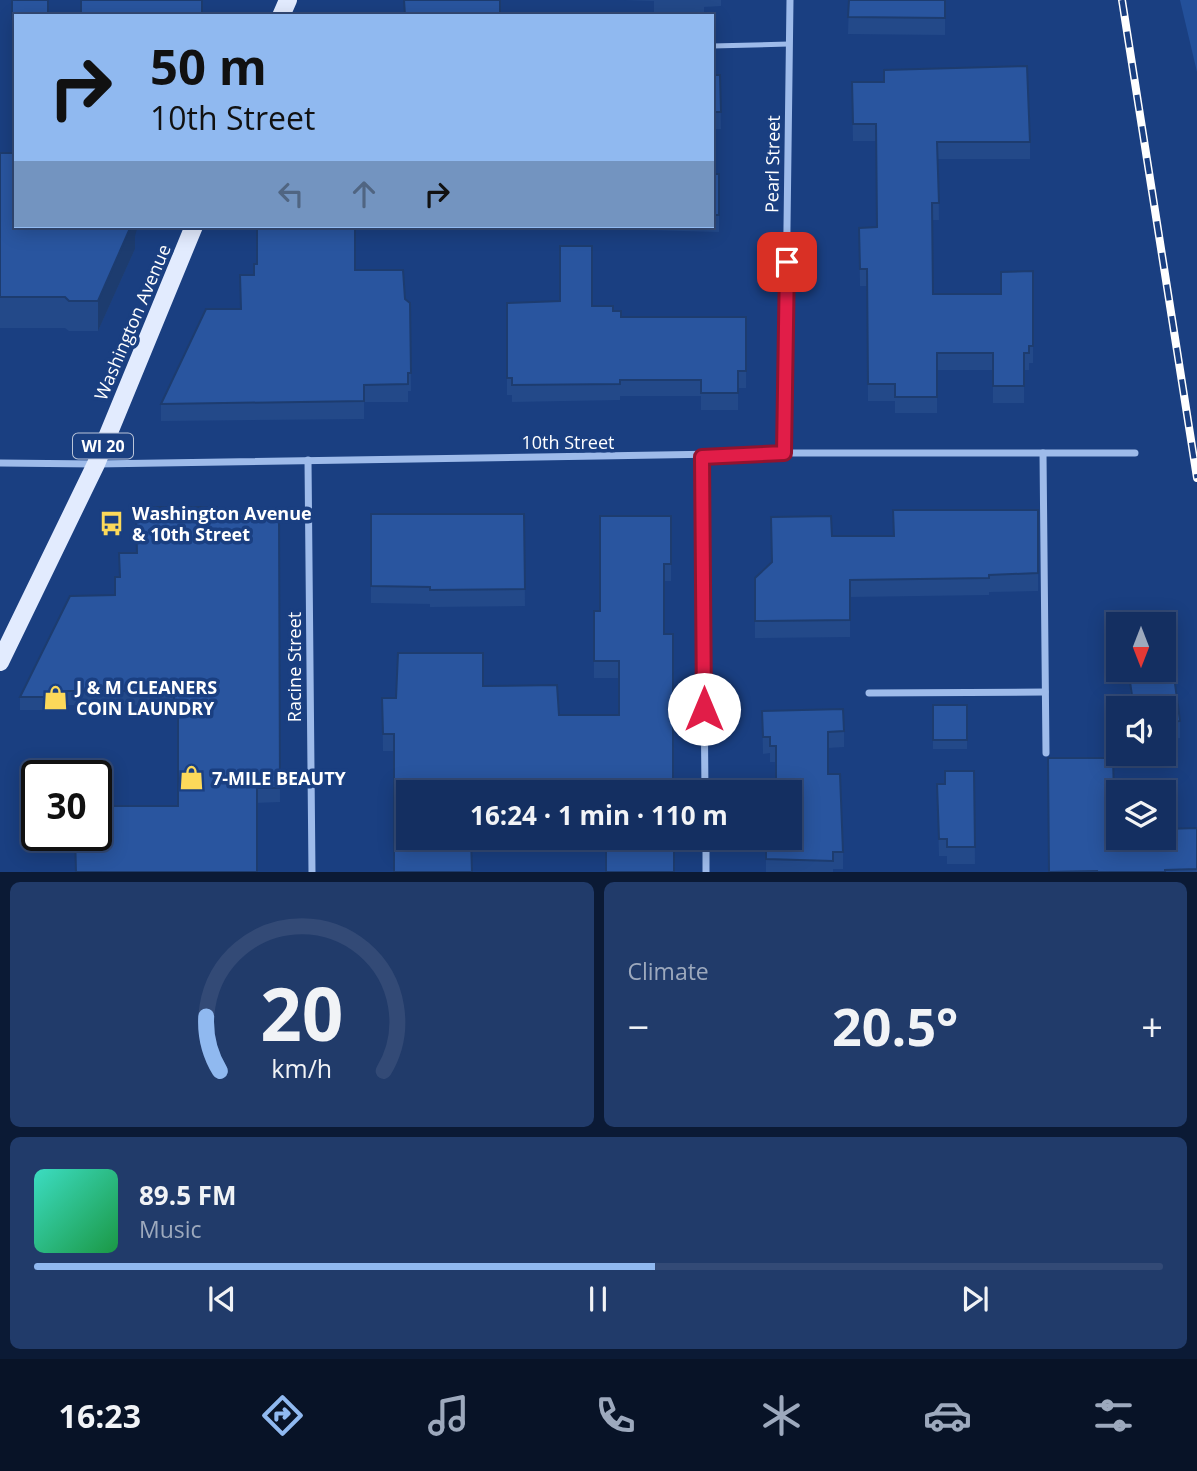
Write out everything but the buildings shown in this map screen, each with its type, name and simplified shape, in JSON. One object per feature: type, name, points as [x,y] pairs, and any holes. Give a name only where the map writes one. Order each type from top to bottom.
[{"type":"main road","name":"Washington Avenue","points":[[0,662],[96,464],[193,228]]},
{"type":"street","name":"Pearl Street","points":[[784,453],[790,0]]},
{"type":"street","name":"10th Street","points":[[0,463],[702,457],[784,453],[1136,453]]},
{"type":"street","points":[[1043,453],[1046,753]]},
{"type":"street","points":[[702,457],[705,780]]},
{"type":"street","name":"Racine Street","points":[[308,460],[312,872]]},
{"type":"street","points":[[869,693],[1045,692]]},
{"type":"street","points":[[706,850],[706,872]]},
{"type":"lane","points":[[714,46],[789,44]]},
{"type":"shaded area","points":[[1180,0],[1197,0],[1197,72]]},
{"type":"railway","points":[[1122,0],[1197,478]]},
{"type":"place","name":"Washington Avenue & 10th Street","points":[[112,523]]},
{"type":"place","name":"J & M CLEANERS COIN LAUNDRY","points":[[56,697]]},
{"type":"place","name":"7-MILE BEAUTY","points":[[192,778]]},
{"type":"route","points":[[704,709],[702,457],[784,453],[787,262]]}]
